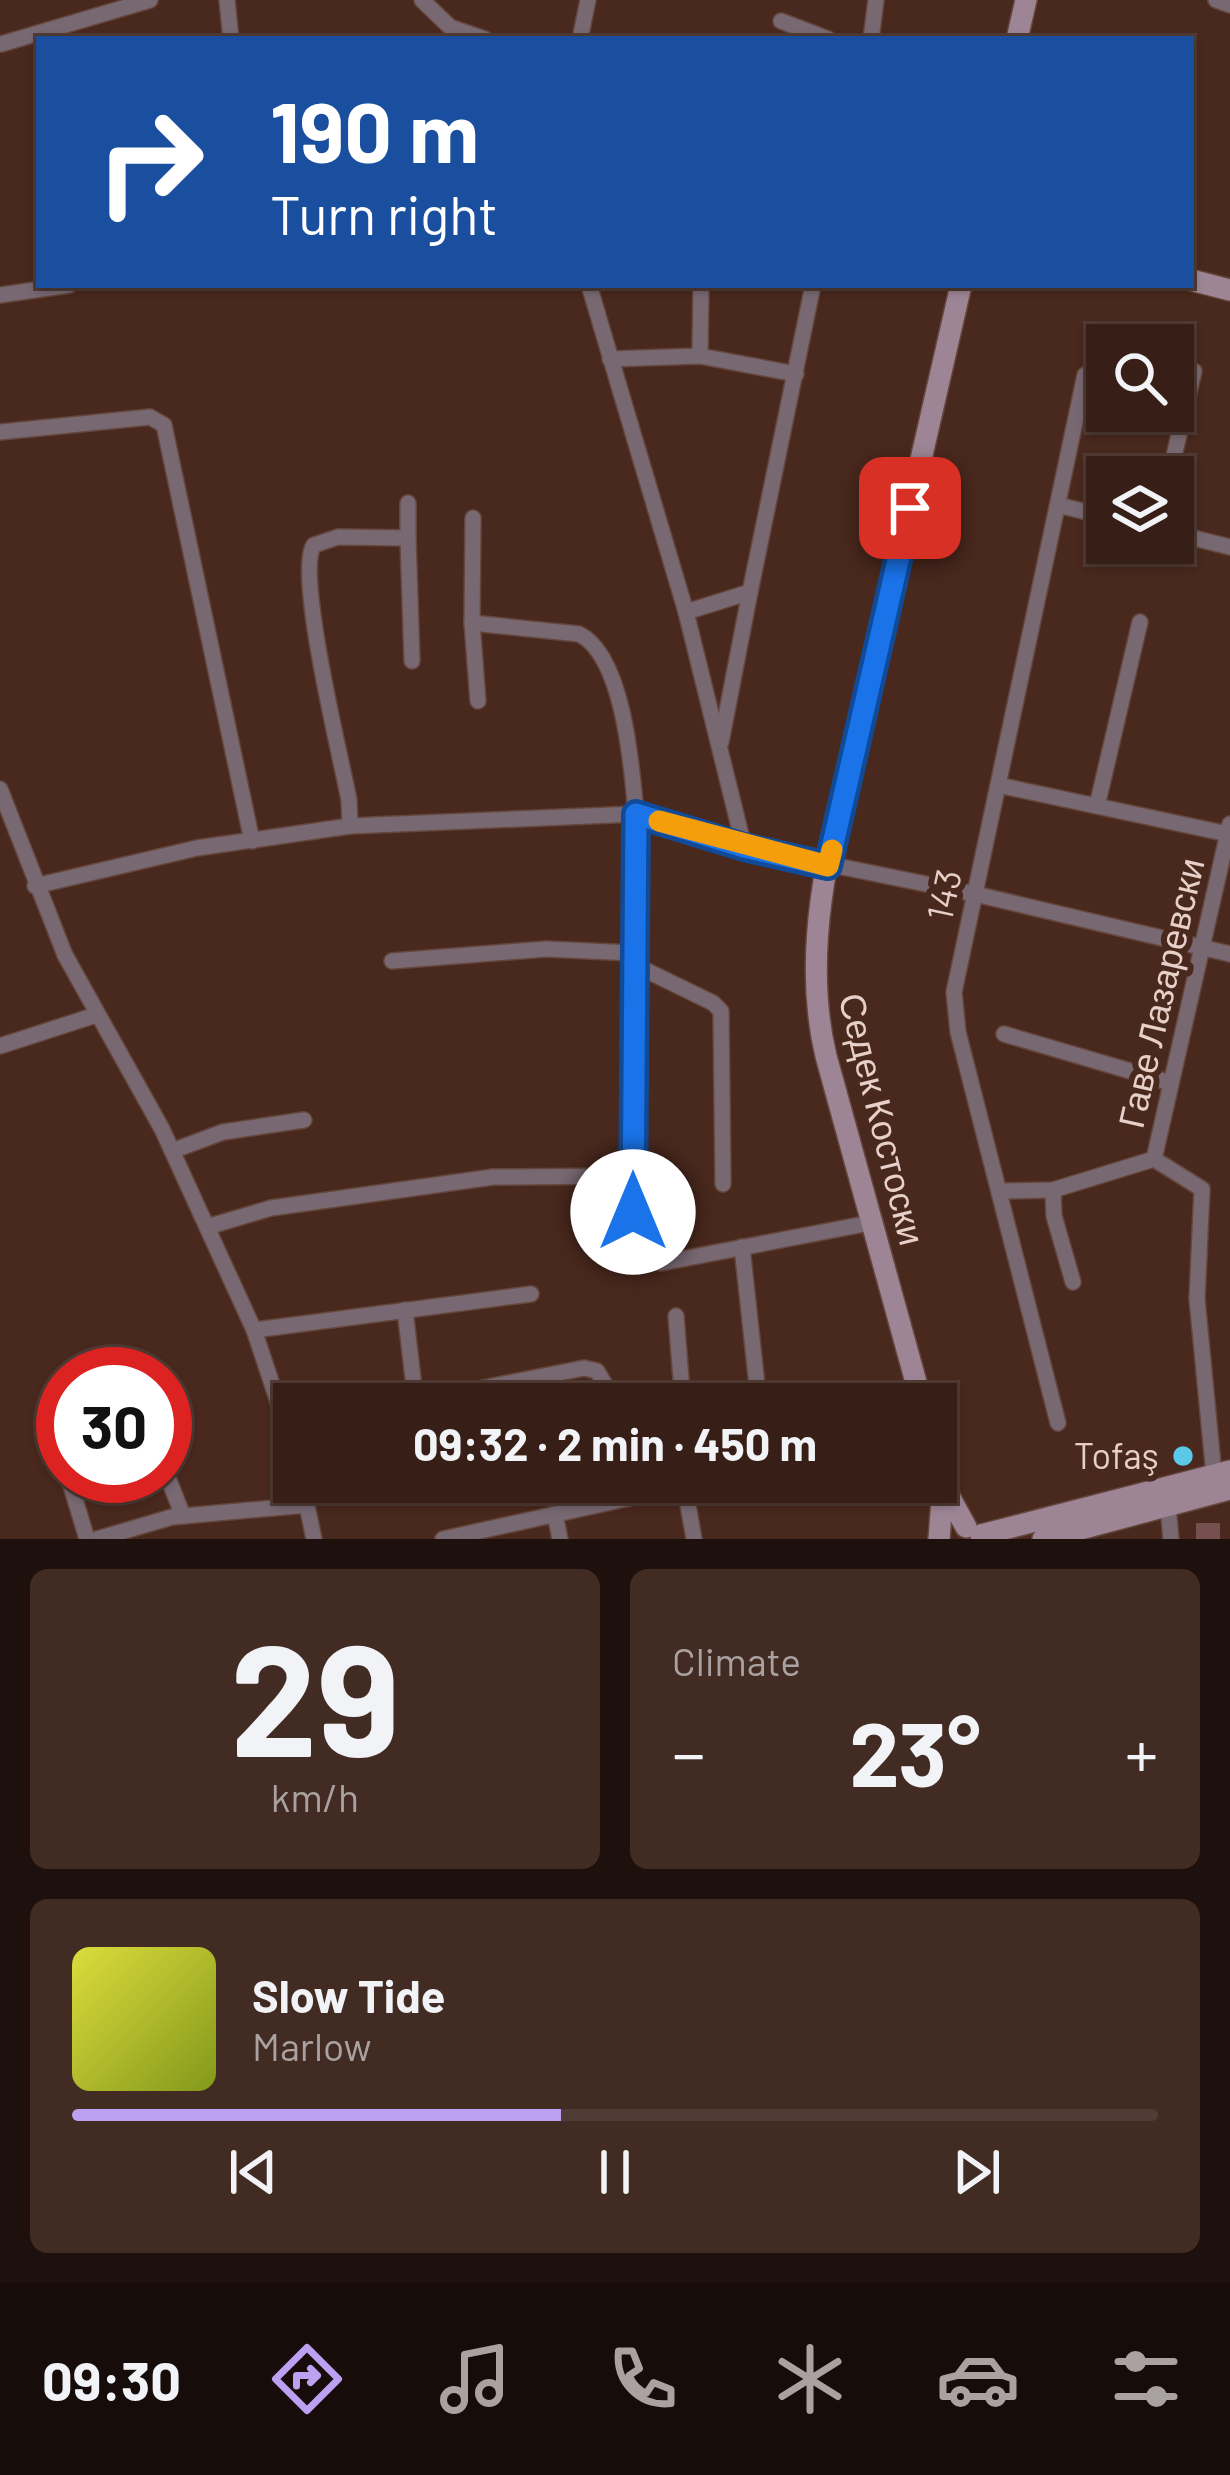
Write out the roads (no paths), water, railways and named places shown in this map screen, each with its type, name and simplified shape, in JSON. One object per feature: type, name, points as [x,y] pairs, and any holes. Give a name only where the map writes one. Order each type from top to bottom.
[{"type":"main road","points":[[1018,36],[1026,0]]},
{"type":"main road","points":[[1194,281],[1230,290]]},
{"type":"main road","name":"Седек Костоски","points":[[917,1383],[816,1016],[817,940],[828,866],[960,288]]},
{"type":"main road","points":[[1043,1539],[1168,1506],[1225,1478]]},
{"type":"main road","points":[[939,1539],[951,1529],[977,1534],[1225,1478]]},
{"type":"main road","points":[[939,1539],[942,1503]]},
{"type":"main road","points":[[955,1503],[977,1534]]},
{"type":"street","points":[[1,44],[150,0]]},
{"type":"street","points":[[227,0],[231,36]]},
{"type":"street","points":[[422,0],[450,27],[476,36]]},
{"type":"street","points":[[581,36],[588,0]]},
{"type":"street","points":[[871,36],[876,0]]},
{"type":"street","points":[[1216,0],[1230,5]]},
{"type":"street","points":[[781,21],[820,36]]},
{"type":"street","points":[[0,295],[48,288]]},
{"type":"street","points":[[590,288],[686,612],[744,847]]},
{"type":"street","points":[[700,356],[701,288]]},
{"type":"street","points":[[720,748],[812,288]]},
{"type":"street","points":[[610,358],[700,356],[796,374]]},
{"type":"street","name":"143","points":[[1058,1424],[958,1032],[954,992],[1085,375]]},
{"type":"street","points":[[0,432],[150,416],[164,424],[253,841]]},
{"type":"street","points":[[409,503],[412,661]]},
{"type":"street","points":[[1058,505],[1086,512]]},
{"type":"street","points":[[473,518],[472,623],[478,700]]},
{"type":"street","points":[[350,826],[307,560],[314,545],[338,537],[408,538]]},
{"type":"street","points":[[1194,539],[1230,548]]},
{"type":"street","points":[[686,612],[750,592]]},
{"type":"street","points":[[1097,806],[1140,622]]},
{"type":"street","points":[[472,623],[539,627],[593,641],[604,659],[631,746],[636,814],[633,1248],[637,1258],[661,1263],[875,1222]]},
{"type":"street","points":[[707,697],[728,700]]},
{"type":"street","points":[[998,785],[1229,829]]},
{"type":"street","points":[[0,789],[4,814],[35,886],[96,1015],[172,1151],[254,1330],[273,1387]]},
{"type":"street","points":[[35,886],[197,848],[350,826],[636,814],[744,847],[975,894],[1230,954]]},
{"type":"street","name":"Гаве Лазаревски","points":[[999,1191],[1053,1190],[1154,1159],[1229,829]]},
{"type":"street","points":[[392,962],[546,949],[633,958],[713,1003],[721,1011],[722,1184]]},
{"type":"street","points":[[0,1046],[96,1015]]},
{"type":"street","points":[[1004,1034],[1171,1083]]},
{"type":"street","points":[[172,1151],[223,1132],[304,1120]]},
{"type":"street","points":[[1154,1159],[1202,1189],[1197,1299],[1225,1478]]},
{"type":"street","points":[[207,1228],[271,1208],[493,1177],[633,1176]]},
{"type":"street","points":[[1053,1190],[1054,1216],[1073,1282]]},
{"type":"street","points":[[742,1247],[757,1383]]},
{"type":"street","points":[[254,1330],[531,1294]]},
{"type":"street","points":[[405,1310],[414,1383]]},
{"type":"street","points":[[676,1316],[681,1383]]},
{"type":"street","points":[[507,1383],[584,1367],[597,1371],[604,1383]]},
{"type":"street","points":[[76,1503],[87,1539]]},
{"type":"street","points":[[178,1503],[183,1516]]},
{"type":"street","points":[[443,1539],[602,1503]]},
{"type":"street","points":[[687,1503],[694,1539]]},
{"type":"street","points":[[97,1539],[151,1520],[307,1504],[314,1539]]},
{"type":"street","points":[[1168,1506],[1171,1539]]},
{"type":"street","points":[[555,1514],[560,1539]]},
{"type":"place","name":"Tofaş","points":[[1183,1456]]}]
